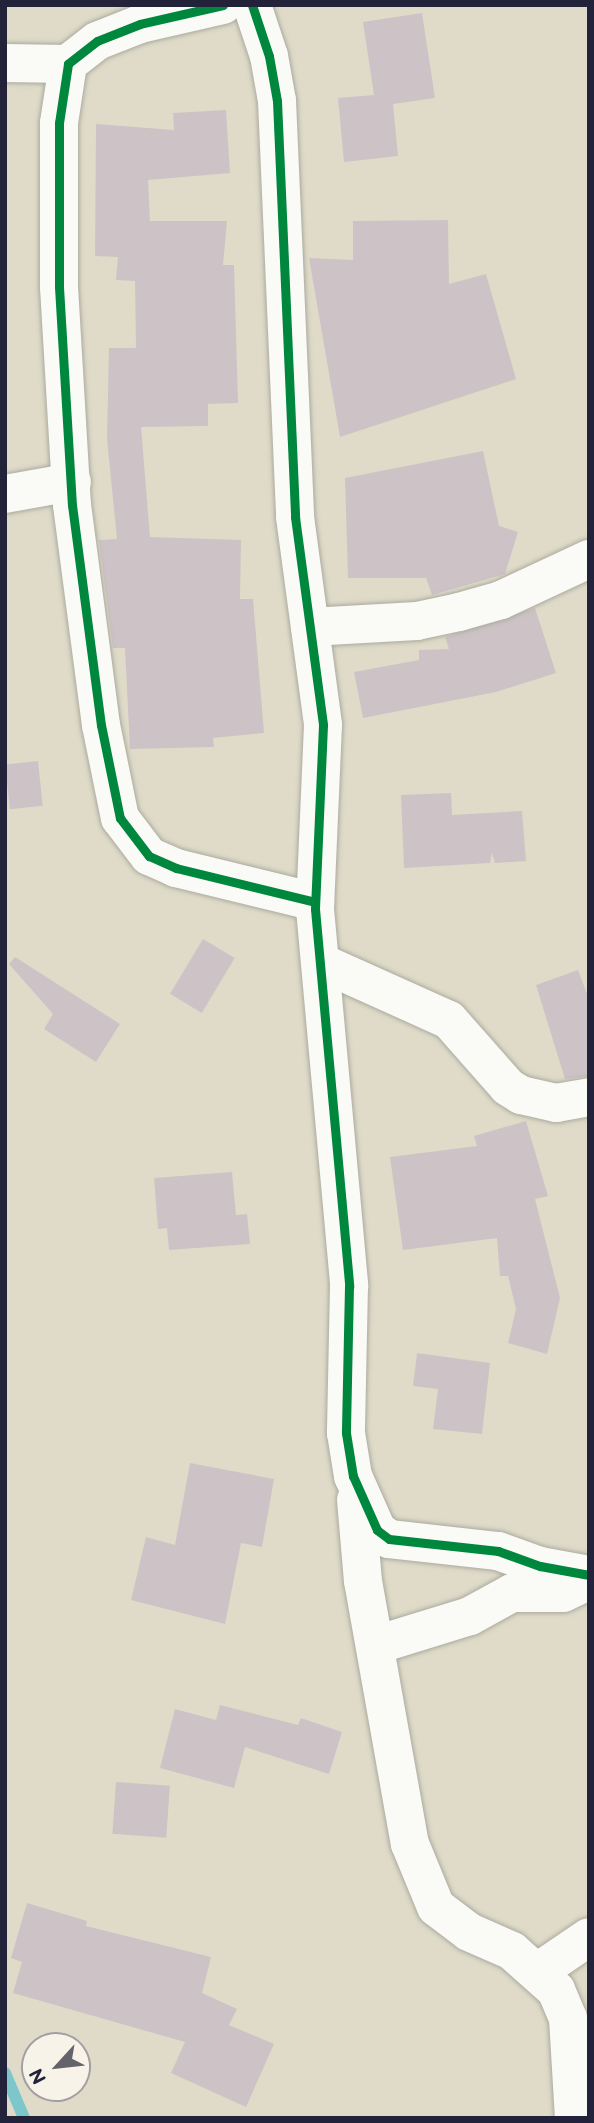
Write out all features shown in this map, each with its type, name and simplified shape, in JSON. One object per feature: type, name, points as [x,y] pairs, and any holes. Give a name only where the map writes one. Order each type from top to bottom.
[{"type":"street","points":[[5,63],[68,64],[97,41],[140,24],[223,5]]},
{"type":"street","points":[[252,5],[269,56],[277,101],[295,517],[323,725],[315,902],[349,1286],[346,1433],[354,1476],[363,1581],[410,1844],[436,1907],[469,1931],[512,1951],[539,1971],[556,1990],[568,2018],[574,2118]]},
{"type":"street","points":[[68,64],[59,123],[59,286],[72,482],[101,725],[120,818],[149,856],[176,868],[315,902]]},
{"type":"street","points":[[5,494],[72,482]]},
{"type":"street","points":[[310,627],[417,621],[459,612],[501,600],[589,559]]},
{"type":"street","points":[[320,962],[449,1020],[508,1087],[521,1096],[556,1103],[589,1097]]},
{"type":"street","points":[[354,1476],[369,1517],[389,1539],[498,1551],[540,1566],[589,1575]]},
{"type":"street","points":[[376,1644],[470,1616],[512,1593],[563,1594],[589,1575]]},
{"type":"street","points":[[539,1971],[589,1937]]},
{"type":"building","points":[[422,13],[435,98],[393,104],[398,156],[344,162],[338,98],[374,95],[363,22]]},
{"type":"building","points":[[226,110],[230,173],[148,180],[150,221],[227,221],[223,265],[234,265],[238,403],[208,404],[208,426],[141,427],[150,537],[241,540],[240,599],[253,599],[264,733],[213,738],[214,747],[130,749],[125,648],[113,648],[99,540],[117,539],[107,439],[109,348],[136,348],[135,281],[116,280],[118,257],[95,256],[96,124],[174,130],[173,113]]},
{"type":"building","points":[[448,220],[449,284],[486,274],[516,379],[340,437],[309,258],[353,260],[353,221]]},
{"type":"building","points":[[483,451],[499,526],[518,532],[505,574],[432,595],[426,578],[348,578],[345,478]]},
{"type":"building","points":[[535,608],[556,673],[496,692],[363,718],[354,672],[419,660],[419,650],[449,649],[445,637]]},
{"type":"building","points":[[38,761],[43,806],[10,809],[5,764]]},
{"type":"building","points":[[451,793],[452,815],[522,811],[526,861],[495,863],[492,853],[490,863],[404,868],[401,795]]},
{"type":"building","points":[[203,939],[235,958],[202,1013],[170,994]]},
{"type":"building","points":[[15,957],[120,1024],[96,1062],[44,1029],[53,1014],[9,964]]},
{"type":"building","points":[[578,970],[589,999],[589,1076],[565,1079],[536,985]]},
{"type":"building","points":[[526,1121],[548,1196],[535,1199],[560,1298],[547,1354],[508,1343],[516,1309],[508,1276],[500,1276],[497,1238],[403,1250],[390,1157],[477,1146],[474,1136]]},
{"type":"building","points":[[232,1172],[236,1215],[247,1214],[250,1244],[169,1250],[167,1228],[158,1229],[154,1178]]},
{"type":"building","points":[[417,1353],[490,1363],[482,1434],[433,1429],[438,1389],[413,1386]]},
{"type":"building","points":[[190,1463],[274,1479],[262,1547],[241,1543],[225,1624],[131,1600],[146,1537],[175,1545]]},
{"type":"building","points":[[220,1705],[298,1725],[301,1718],[342,1732],[329,1774],[245,1747],[234,1788],[160,1768],[175,1709],[216,1720]]},
{"type":"building","points":[[116,1782],[170,1786],[166,1838],[112,1834]]},
{"type":"building","points":[[27,1903],[87,1921],[86,1926],[211,1957],[202,1993],[237,2009],[229,2025],[274,2044],[246,2107],[171,2073],[185,2042],[13,1993],[22,1962],[11,1958]]},
{"type":"waterway","points":[[5,2073],[24,2118]]},
{"type":"cycle path","points":[[223,5],[140,24],[97,41],[68,64],[59,123],[59,287],[72,505],[101,725],[120,818],[149,856],[176,868],[315,902]]},
{"type":"cycle path","points":[[252,5],[269,56],[277,101],[295,517],[323,725],[315,909],[349,1286],[346,1433],[353,1476],[377,1530],[389,1539],[498,1551],[540,1566],[589,1575]]}]
